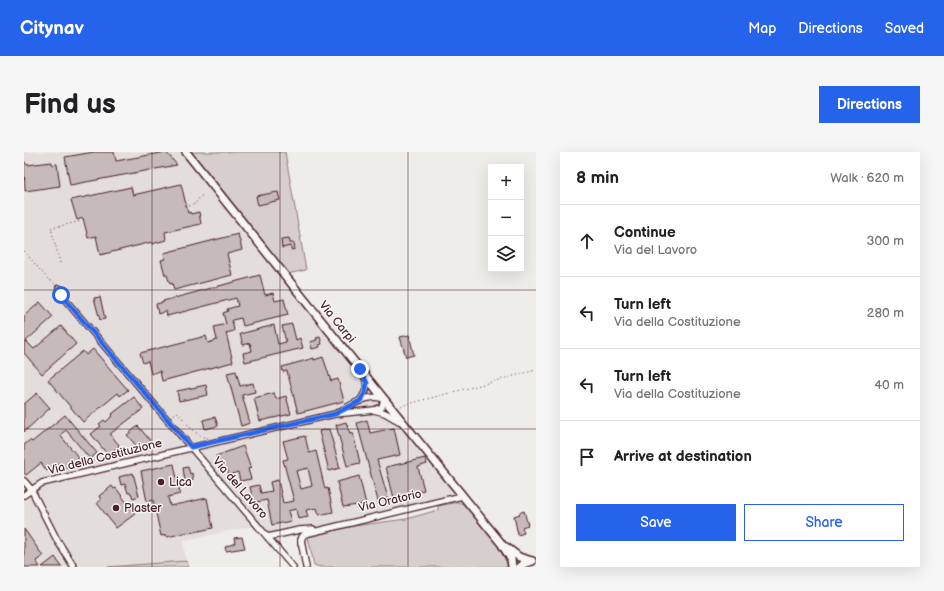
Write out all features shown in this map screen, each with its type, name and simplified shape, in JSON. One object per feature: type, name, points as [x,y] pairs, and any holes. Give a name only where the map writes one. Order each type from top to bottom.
[{"type":"main road","name":"Via Carpi","points":[[186,152],[501,544],[511,559],[512,567]]},
{"type":"main road","name":"Via Carpi","points":[[501,544],[519,556],[534,561]]},
{"type":"main road","name":"Via Carpi","points":[[519,567],[523,564],[534,561]]},
{"type":"street","name":"Via del Lavoro","points":[[59,288],[61,295],[268,537]]},
{"type":"street","points":[[360,369],[367,386],[360,401]]},
{"type":"street","name":"Via della Costituzione","points":[[335,414],[360,401],[375,397],[384,399]]},
{"type":"street","points":[[374,410],[382,407],[384,399]]},
{"type":"street","name":"Via della Costituzione","points":[[24,495],[42,483],[335,414],[374,410],[393,416],[403,423]]},
{"type":"street","points":[[24,481],[31,489],[57,540],[74,567]]},
{"type":"street","name":"Via Oratorio","points":[[301,543],[302,537],[305,534],[462,496]]},
{"type":"street","name":"Via Oratorio","points":[[268,537],[299,530],[324,529]]},
{"type":"street","points":[[299,530],[306,567]]},
{"type":"street","points":[[268,537],[293,567]]},
{"type":"path","points":[[188,206],[195,204],[203,195]]},
{"type":"path","points":[[60,263],[51,228],[82,221]]},
{"type":"path","points":[[24,251],[48,279],[59,288]]},
{"type":"path","points":[[391,409],[536,370]]},
{"type":"path","points":[[170,417],[177,412],[198,434],[205,438],[212,438]]},
{"type":"shaded area","points":[[24,152],[188,152],[470,498],[269,540],[257,525],[183,541],[186,561],[108,567],[24,567]]},
{"type":"shaded area","points":[[188,152],[285,152],[306,270],[287,274]]},
{"type":"shaded area","points":[[458,502],[463,504],[495,541],[508,567],[320,567],[314,565],[308,537],[354,526],[406,519],[438,510],[438,506]]},
{"type":"shaded area","points":[[186,561],[189,567],[108,567]]},
{"type":"building","points":[[94,152],[114,152],[116,161],[166,152],[177,165],[70,185],[65,157]]},
{"type":"building","points":[[24,161],[27,165],[52,162],[52,165],[57,164],[60,186],[25,191]]},
{"type":"building","points":[[181,184],[188,213],[190,212],[191,214],[199,212],[201,224],[165,232],[166,240],[100,255],[96,236],[88,238],[83,218],[77,220],[71,200],[131,187],[133,195]]},
{"type":"building","points":[[278,192],[280,200],[258,205],[256,196]]},
{"type":"building","points":[[238,234],[242,250],[227,254],[232,275],[174,290],[172,283],[170,284],[167,275],[165,275],[161,260],[165,259],[164,253]]},
{"type":"building","points":[[289,238],[290,243],[294,243],[295,249],[291,250],[291,246],[282,248],[281,239]]},
{"type":"building","points":[[260,275],[265,295],[273,293],[275,301],[284,299],[288,315],[243,326],[241,318],[232,320],[234,331],[226,333],[233,362],[162,381],[160,371],[151,374],[148,361],[143,363],[140,353],[206,336],[208,343],[217,340],[214,327],[226,324],[223,313],[228,311],[227,309],[238,306],[236,298],[167,316],[166,311],[158,314],[156,304]]},
{"type":"building","points":[[100,297],[105,319],[100,320],[94,298]]},
{"type":"building","points":[[40,302],[53,317],[26,341],[34,349],[61,326],[76,344],[42,374],[24,353],[24,316]]},
{"type":"building","points":[[292,324],[296,340],[300,338],[303,348],[245,362],[243,353],[252,351],[250,343],[243,345],[240,334],[274,325],[278,344],[286,342],[282,326]]},
{"type":"building","points":[[409,335],[414,355],[406,357],[400,337]]},
{"type":"building","points":[[320,337],[322,344],[319,345],[320,347],[312,349],[310,342],[317,340],[316,338]]},
{"type":"building","points":[[93,349],[128,390],[120,396],[118,393],[83,422],[48,380],[83,351],[86,355]]},
{"type":"building","points":[[323,357],[331,381],[338,379],[344,401],[298,413],[287,371],[283,372],[282,367]]},
{"type":"building","points":[[236,371],[240,386],[253,383],[255,392],[242,395],[250,423],[241,426],[227,373]]},
{"type":"building","points":[[206,385],[208,395],[179,401],[177,391]]},
{"type":"building","points":[[37,393],[50,408],[24,432],[24,404]]},
{"type":"building","points":[[274,393],[276,399],[286,396],[291,414],[260,421],[254,398]]},
{"type":"building","points":[[134,397],[143,409],[110,434],[121,450],[118,452],[115,449],[108,455],[91,434],[101,426],[99,424],[104,420],[106,422],[113,415],[112,414]]},
{"type":"building","points":[[65,415],[97,453],[90,459],[66,430],[60,435],[79,458],[63,470],[57,463],[47,471],[41,463],[26,475],[24,473],[24,445],[30,440],[32,442]]},
{"type":"building","points":[[215,417],[218,426],[205,429],[203,420]]},
{"type":"building","points":[[367,420],[370,433],[394,428],[400,455],[377,460],[388,498],[378,501],[357,423]]},
{"type":"building","points":[[346,422],[350,434],[353,433],[360,463],[347,466],[336,425]]},
{"type":"building","points":[[138,426],[153,444],[147,449],[144,445],[139,449],[127,435]]},
{"type":"building","points":[[329,429],[340,468],[329,471],[319,431]]},
{"type":"building","points":[[305,436],[309,453],[316,451],[325,489],[328,488],[333,512],[319,515],[317,508],[306,510],[308,517],[298,519],[296,509],[288,511],[291,521],[272,525],[267,500],[252,503],[250,500],[250,496],[252,495],[250,487],[259,485],[261,493],[272,491],[270,482],[278,480],[283,503],[294,501],[283,460],[288,459],[283,441]],"holes":[[[308,468],[312,486],[301,489],[296,471]]]},
{"type":"building","points":[[243,446],[251,468],[248,469],[251,479],[240,481],[238,472],[229,475],[227,469],[224,470],[222,464],[220,465],[216,456]]},
{"type":"building","points":[[425,458],[427,464],[418,467],[424,490],[394,498],[386,467]]},
{"type":"building","points":[[174,464],[180,494],[168,497],[170,506],[207,498],[213,528],[167,537],[166,535],[161,536],[153,500],[147,502],[141,471]]},
{"type":"building","points":[[188,467],[190,474],[192,473],[193,480],[185,482],[183,468]]},
{"type":"building","points":[[133,473],[139,496],[133,498],[131,493],[128,493],[125,484],[121,485],[119,477]]},
{"type":"building","points":[[359,476],[366,504],[343,507],[337,482]]},
{"type":"building","name":"Plaster","points":[[112,486],[114,489],[116,488],[135,514],[116,528],[97,503],[101,500],[99,496]]},
{"type":"building","points":[[524,511],[528,525],[522,527],[524,533],[518,535],[514,516]]},
{"type":"building","points":[[24,529],[43,556],[36,561],[40,567],[24,567]]},
{"type":"building","points":[[242,537],[245,548],[226,551],[225,547],[235,543],[234,538]]},
{"type":"building","points":[[55,557],[62,567],[42,567]]},
{"type":"place","name":"Lica","points":[[161,482]]},
{"type":"place","name":"Plaster","points":[[116,508]]},
{"type":"route","points":[[61,295],[191,447],[335,414],[360,401],[365,393],[367,383],[360,369]]}]
